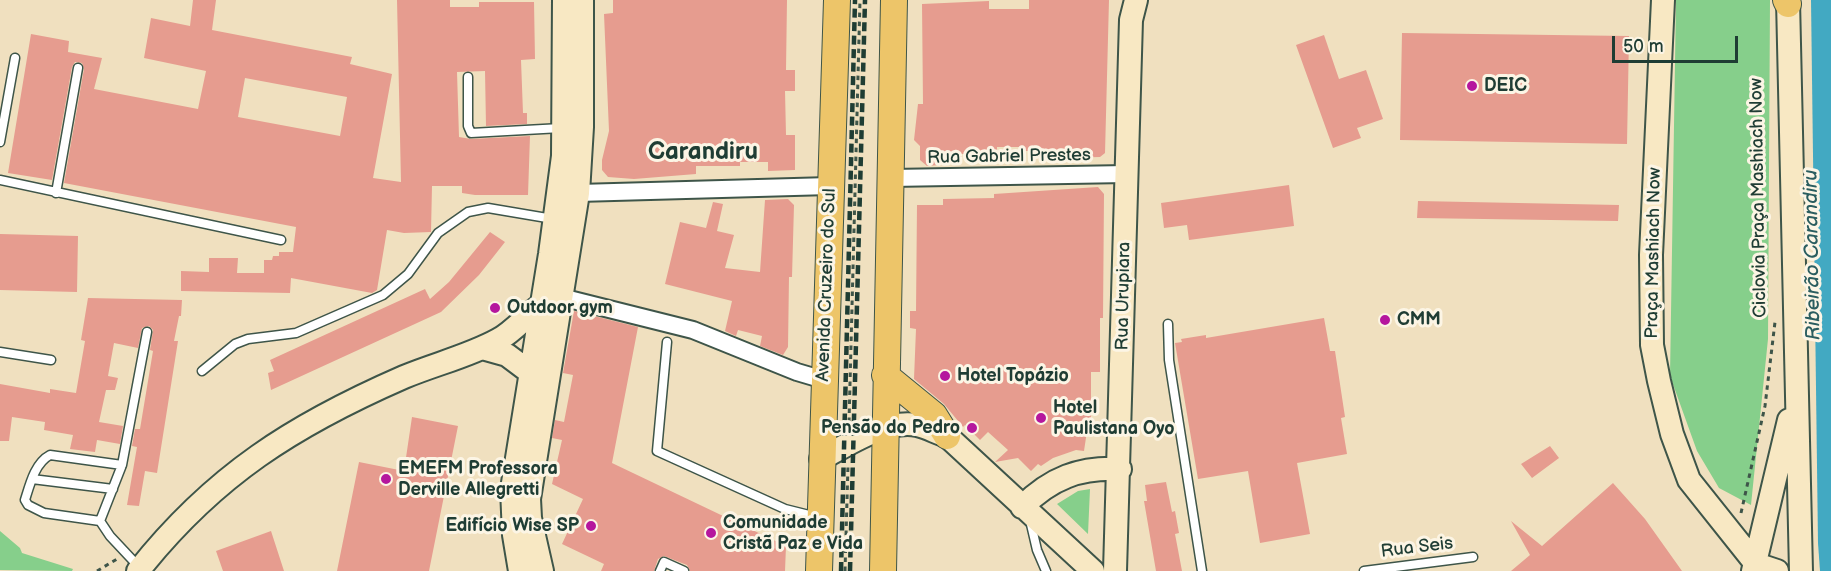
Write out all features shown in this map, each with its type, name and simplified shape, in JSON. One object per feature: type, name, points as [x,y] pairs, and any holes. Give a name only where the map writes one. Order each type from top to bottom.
[{"type":"main road","name":"Avenida Cruzeiro do Sul","points":[[819,571],[837,0]]},
{"type":"main road","points":[[883,571],[885,375],[894,12],[907,0]]},
{"type":"main road","points":[[885,375],[934,415],[947,436]]},
{"type":"street","points":[[542,571],[530,518],[529,499],[551,301],[555,219],[572,156],[574,68],[564,0]]},
{"type":"street","points":[[520,571],[514,535],[512,489],[531,373],[578,194],[572,156],[564,128],[582,0]]},
{"type":"street","name":"Praça Mashiach Now","points":[[1663,0],[1651,255],[1652,345],[1672,434],[1689,480],[1754,567]]},
{"type":"street","points":[[1787,1],[1801,571]]},
{"type":"street","name":"Rua Urupiara","points":[[1115,571],[1120,469],[1131,7]]},
{"type":"street","name":"Rua Gabriel Prestes","points":[[891,178],[1127,174]]},
{"type":"street","points":[[578,194],[830,186]]},
{"type":"street","points":[[135,564],[220,484],[270,445],[307,423],[385,386],[482,348],[517,328],[551,301],[693,330],[824,380]]},
{"type":"street","points":[[482,348],[507,355],[531,373]]},
{"type":"street","points":[[1778,571],[1754,567],[1796,387]]},
{"type":"street","points":[[821,459],[848,444],[884,429],[906,424],[918,425],[947,436],[1093,571]]},
{"type":"street","points":[[1025,510],[1038,491],[1056,480],[1076,472],[1098,468],[1120,469]]},
{"type":"lane","points":[[0,141],[15,58]]},
{"type":"lane","points":[[56,194],[78,68]]},
{"type":"lane","points":[[468,77],[468,126],[471,133],[564,128]]},
{"type":"lane","points":[[0,180],[56,194],[281,240]]},
{"type":"lane","points":[[202,371],[235,344],[248,339],[296,333],[383,295],[408,274],[438,233],[468,212],[488,208],[555,219]]},
{"type":"lane","points":[[1168,324],[1169,360],[1202,571]]},
{"type":"lane","points":[[100,521],[122,465],[147,332]]},
{"type":"lane","points":[[667,342],[657,452],[785,510],[820,518]]},
{"type":"lane","points":[[0,352],[51,360]]},
{"type":"lane","points":[[122,465],[50,455],[42,459],[25,500],[34,509],[44,513],[100,521],[135,564]]},
{"type":"lane","points":[[32,479],[113,489]]},
{"type":"lane","points":[[1025,510],[1046,571]]},
{"type":"lane","name":"Rua Seis","points":[[1364,571],[1473,557]]},
{"type":"lane","points":[[660,571],[664,562],[684,571]]},
{"type":"path","points":[[845,571],[860,0]]},
{"type":"path","name":"Ciclovia Praça Mashiach Now","points":[[1744,501],[1765,406],[1775,320]]},
{"type":"path","points":[[97,571],[135,564]]},
{"type":"green space","points":[[1676,0],[1770,0],[1768,339],[1751,505],[1719,488],[1697,451],[1670,376]]},
{"type":"green space","points":[[1090,489],[1088,534],[1057,504],[1078,491]]},
{"type":"green space","points":[[0,531],[20,548],[22,553],[73,569],[72,571],[0,570]]},
{"type":"water","points":[[1811,0],[1831,0],[1831,571],[1820,571],[1818,543]]},
{"type":"building","points":[[193,0],[216,0],[212,30],[352,57],[350,64],[392,74],[373,178],[401,182],[397,0],[450,0],[450,7],[479,7],[479,2],[534,2],[535,59],[521,60],[523,113],[527,113],[527,124],[486,126],[485,71],[457,72],[459,137],[471,139],[530,136],[528,195],[475,195],[462,193],[462,186],[432,186],[431,232],[404,233],[387,230],[377,290],[372,293],[291,278],[290,293],[181,291],[181,271],[209,272],[209,258],[238,258],[237,273],[264,273],[264,260],[272,260],[273,256],[279,256],[279,252],[293,252],[296,227],[64,183],[84,69],[82,63],[75,62],[72,67],[52,180],[8,173],[31,34],[69,41],[68,52],[102,58],[94,89],[198,109],[206,71],[144,58],[151,18],[190,26]],"holes":[[[245,78],[347,97],[340,136],[238,117]]]},
{"type":"building","points":[[613,0],[787,0],[786,70],[795,70],[795,91],[785,91],[786,135],[795,135],[795,170],[768,171],[768,162],[740,162],[740,166],[696,166],[696,174],[634,179],[608,177],[602,170],[609,131],[604,14],[613,13]]},
{"type":"building","points":[[1029,0],[1109,0],[1105,153],[1100,157],[1063,158],[1064,151],[1023,151],[1023,147],[997,147],[997,153],[962,154],[962,163],[927,166],[920,160],[920,146],[914,140],[918,104],[923,104],[922,4],[989,1],[989,9],[1029,9]]},
{"type":"building","points":[[1402,33],[1629,36],[1627,144],[1400,140]]},
{"type":"building","points":[[1324,35],[1339,79],[1366,70],[1383,119],[1357,128],[1361,138],[1333,148],[1296,45]]},
{"type":"building","points":[[1289,185],[1294,226],[1189,240],[1187,225],[1164,228],[1161,203]]},
{"type":"building","points":[[1098,187],[1104,194],[1103,318],[1100,318],[1100,372],[1091,372],[1091,431],[1087,431],[1084,451],[1076,450],[1053,458],[1041,466],[1038,464],[1031,471],[1018,458],[995,462],[1008,450],[988,432],[980,440],[965,425],[963,427],[944,404],[914,379],[916,329],[910,328],[910,311],[916,311],[917,205],[943,205],[943,199],[994,198],[994,194]]},
{"type":"building","points":[[788,199],[794,205],[792,277],[789,277],[788,347],[783,355],[760,346],[762,336],[738,330],[736,336],[725,331],[732,301],[665,284],[680,222],[706,228],[713,202],[723,204],[717,231],[734,235],[725,268],[760,272],[765,200]]},
{"type":"building","points":[[1418,201],[1619,205],[1618,221],[1417,218]]},
{"type":"building","points":[[490,232],[505,242],[479,275],[441,312],[271,390],[268,373],[274,371],[270,360],[425,289],[430,299],[449,282]]},
{"type":"building","points":[[0,234],[78,236],[77,292],[0,290]]},
{"type":"building","points":[[88,298],[182,300],[181,316],[179,316],[174,341],[178,341],[157,473],[145,471],[139,506],[127,505],[137,447],[132,446],[135,429],[140,429],[153,351],[150,350],[153,330],[149,326],[142,328],[138,348],[114,343],[108,376],[118,378],[115,390],[106,390],[99,422],[123,426],[120,444],[97,440],[95,452],[70,449],[73,435],[44,430],[45,422],[12,417],[9,441],[0,441],[0,384],[50,393],[50,389],[76,393],[85,341],[81,340]]},
{"type":"building","points":[[574,311],[638,327],[612,463],[786,546],[785,571],[690,571],[687,565],[664,556],[658,559],[654,571],[601,571],[604,564],[562,544],[583,499],[552,484],[562,440],[552,438],[555,420],[564,422],[573,375],[563,373]]},
{"type":"building","points":[[1324,318],[1330,351],[1335,351],[1345,417],[1341,418],[1347,454],[1297,463],[1310,534],[1260,543],[1248,471],[1198,479],[1175,343],[1182,342],[1181,339],[1206,335],[1206,338]]},
{"type":"building","points":[[412,417],[458,426],[429,571],[337,571],[359,462],[404,471]]},
{"type":"building","points":[[1550,446],[1559,458],[1532,478],[1521,464]]},
{"type":"building","points":[[1166,482],[1179,533],[1175,534],[1182,571],[1156,571],[1144,501],[1147,501],[1145,485]]},
{"type":"building","points":[[1613,483],[1645,519],[1682,571],[1511,571],[1530,555],[1511,521],[1542,546]]},
{"type":"building","points":[[271,531],[284,571],[223,571],[216,551]]},
{"type":"railway","points":[[841,571],[855,0]]},
{"type":"railway","points":[[850,571],[865,0]]},
{"type":"place","name":"DEIC","points":[[1472,86]]},
{"type":"place","name":"Outdoor gym","points":[[495,308]]},
{"type":"place","name":"CMM","points":[[1385,320]]},
{"type":"place","name":"Hotel Topázio","points":[[945,376]]},
{"type":"place","name":"Hotel Paulistana Oyo","points":[[1041,418]]},
{"type":"place","name":"Pensão do Pedro","points":[[972,428]]},
{"type":"place","name":"EMEFM Professora Derville Allegretti","points":[[386,479]]},
{"type":"place","name":"Edifício Wise SP","points":[[591,526]]},
{"type":"place","name":"Comunidade Cristã Paz e Vida","points":[[711,533]]},
{"type":"district","name":"Carandiru","points":[[703,153]]},
{"type":"water label","name":"Ribeirão Carandiru","points":[[1813,255]]}]
